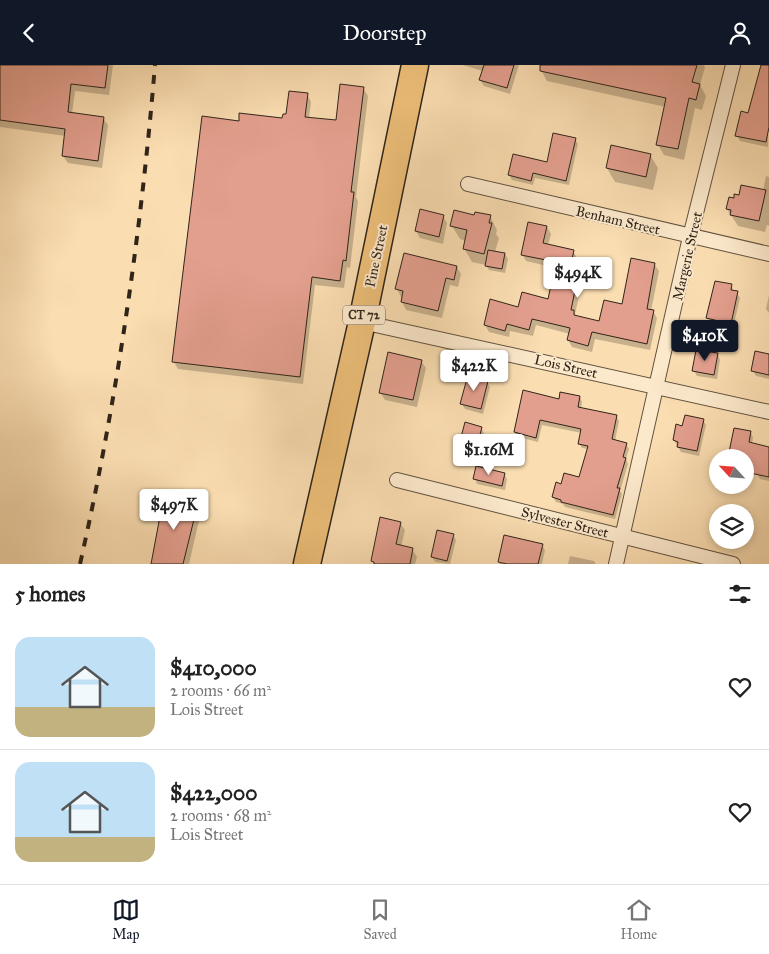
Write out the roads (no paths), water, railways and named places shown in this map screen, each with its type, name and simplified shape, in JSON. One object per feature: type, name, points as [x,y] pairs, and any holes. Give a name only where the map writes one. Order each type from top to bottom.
[{"type":"highway","name":"Pine Street","points":[[307,564],[362,322],[416,65]]},
{"type":"street","name":"Margerie Street","points":[[616,564],[690,237],[733,65]]},
{"type":"street","name":"Benham Street","points":[[468,184],[769,254]]},
{"type":"street","name":"Lois Street","points":[[362,322],[769,412]]},
{"type":"street","name":"Sylvester Street","points":[[397,480],[733,564]]},
{"type":"railway","points":[[80,564],[105,440],[126,316],[143,191],[155,65]]}]
